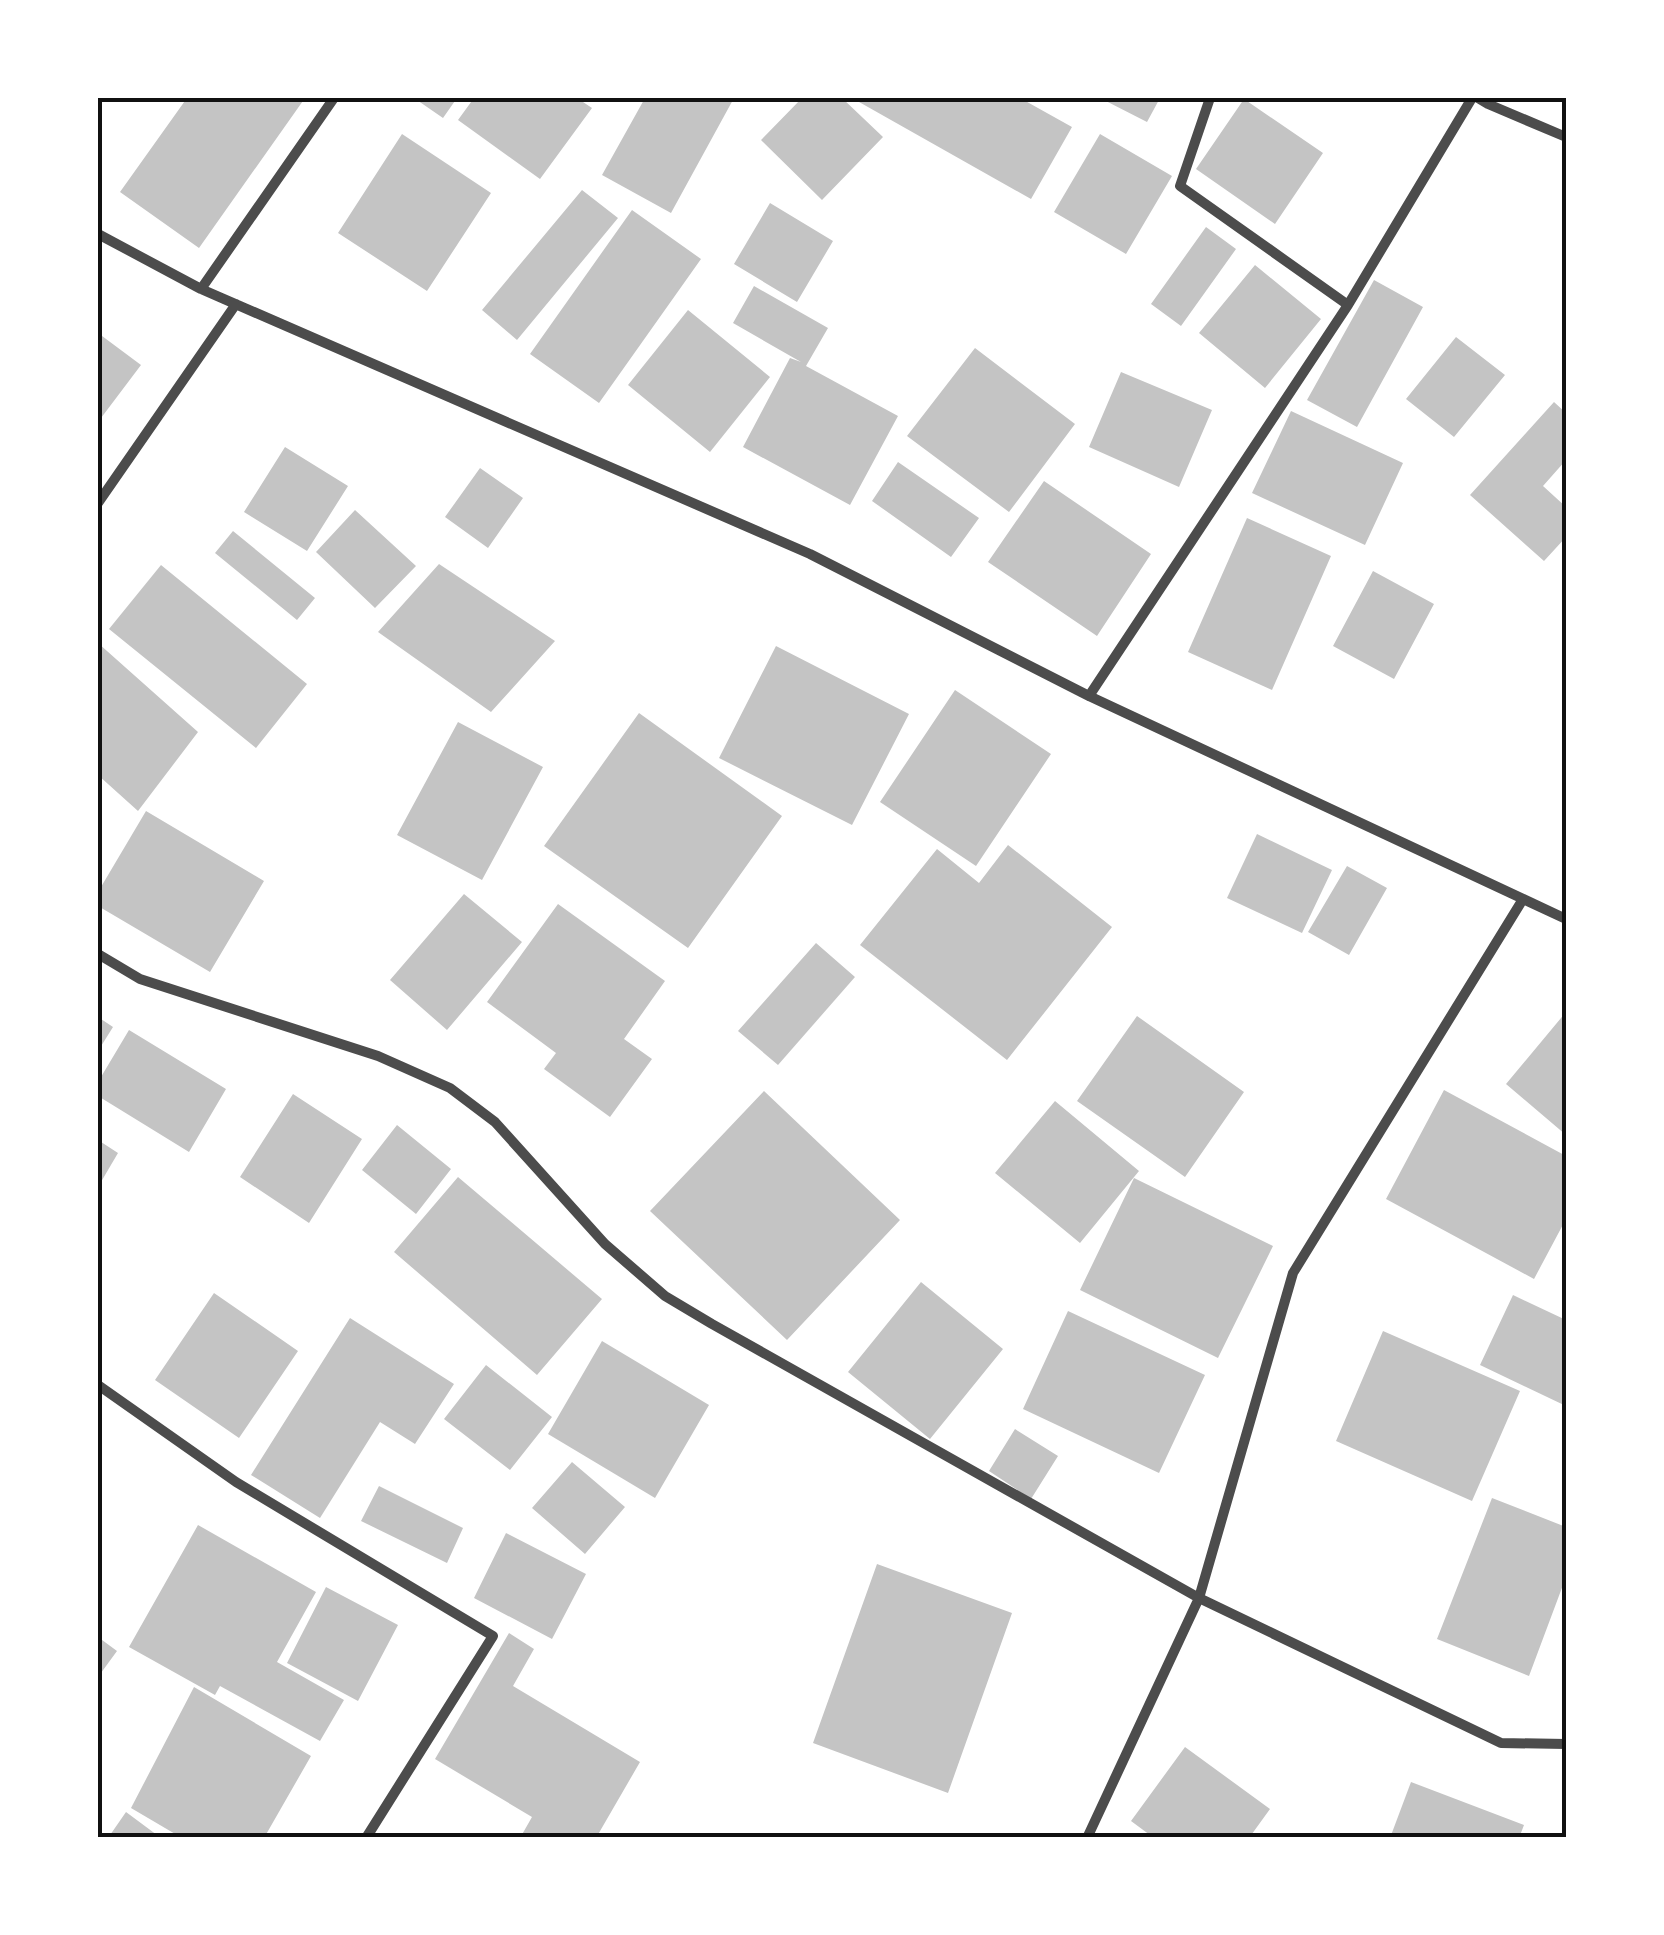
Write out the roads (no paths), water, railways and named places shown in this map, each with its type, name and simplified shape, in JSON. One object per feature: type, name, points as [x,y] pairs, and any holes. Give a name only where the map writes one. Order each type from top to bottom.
[{"type":"street","points":[[200,289],[334,98]]},
{"type":"street","points":[[1210,98],[1180,186],[1348,305]]},
{"type":"street","points":[[1088,696],[1348,305],[1475,98],[1566,137]]},
{"type":"street","points":[[98,234],[200,289],[810,554],[1088,696],[1566,920]]},
{"type":"street","points":[[98,504],[236,304]]},
{"type":"street","points":[[1087,1838],[1199,1598],[1293,1273],[1524,899]]},
{"type":"street","points":[[98,954],[140,979],[378,1056],[450,1088],[496,1122],[606,1244],[665,1296],[1199,1598],[1500,1744],[1566,1744]]},
{"type":"street","points":[[98,1386],[236,1482],[493,1636],[366,1838]]}]
